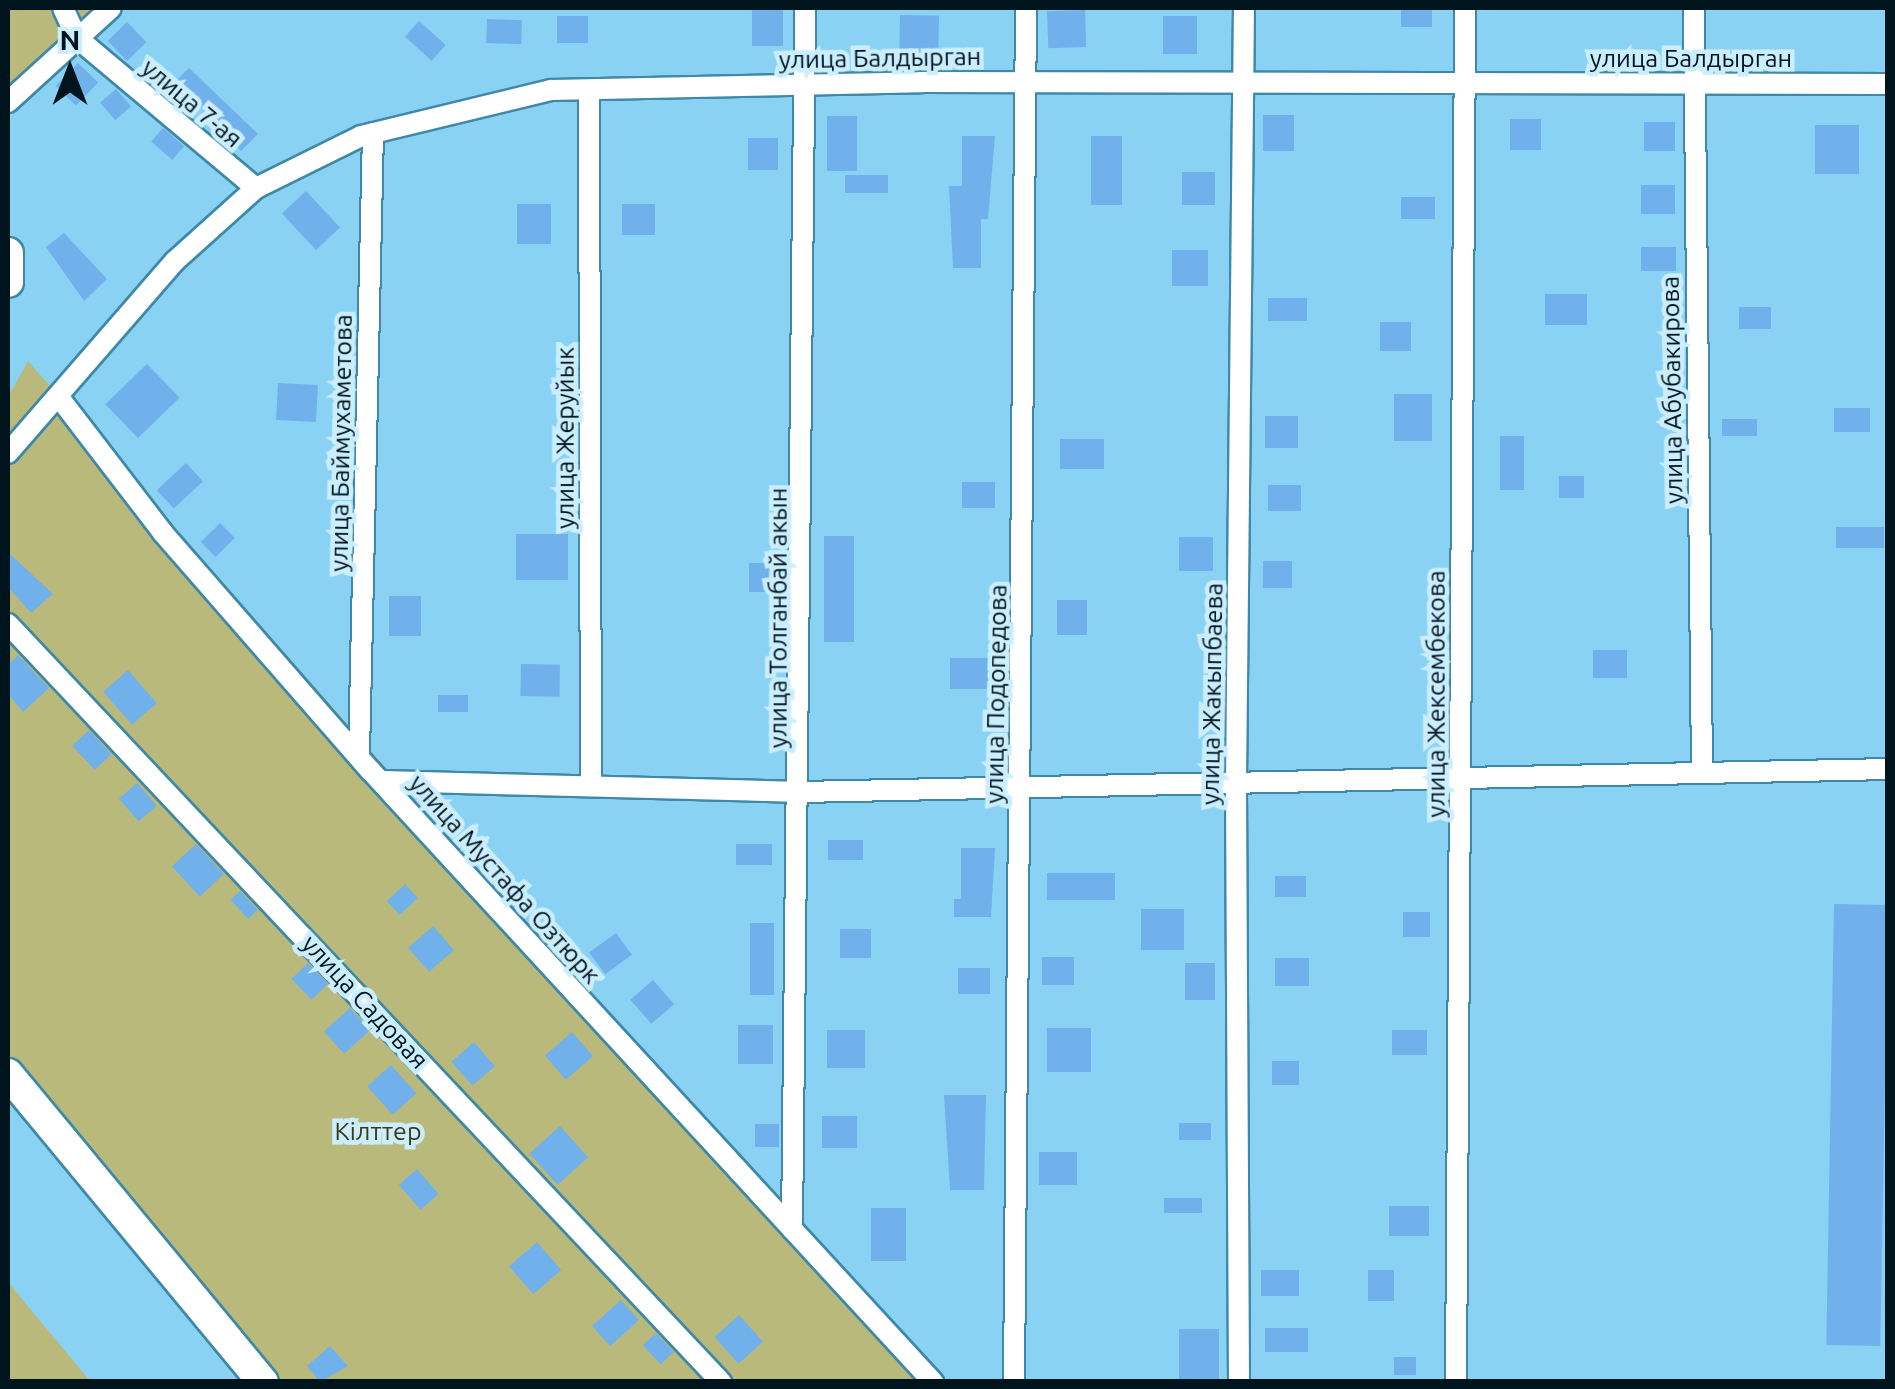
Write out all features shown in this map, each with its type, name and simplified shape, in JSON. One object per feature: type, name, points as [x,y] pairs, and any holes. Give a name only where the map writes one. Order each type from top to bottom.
[{"type":"street","name":"улица 7-ая","points":[[64,8],[77,38],[256,188]]},
{"type":"street","points":[[8,102],[111,8]]},
{"type":"street","name":"улица Толганбай акын","points":[[792,1229],[801,792],[805,8]]},
{"type":"street","name":"улица Подопедова","points":[[1014,1382],[1026,8]]},
{"type":"street","name":"улица Жакыпбаева","points":[[1239,1382],[1236,782],[1244,8]]},
{"type":"street","name":"улица Жексембекова","points":[[1456,1382],[1465,8]]},
{"type":"street","name":"улица Абубакирова","points":[[1694,8],[1702,771]]},
{"type":"street","name":"улица Балдырган","points":[[8,453],[175,261],[256,188],[373,133],[551,90],[1026,82],[1888,84]]},
{"type":"street","name":"улица Жеруйык","points":[[589,90],[591,786]]},
{"type":"street","name":"улица Баймухаметова","points":[[359,754],[373,133]]},
{"type":"street","name":"улица Мустафа Озтюрк","points":[[58,396],[163,534],[932,1382]]},
{"type":"street","name":"улица Садовая","points":[[8,624],[721,1382]]},
{"type":"street","points":[[383,781],[801,792],[1888,769]]},
{"type":"street","points":[[8,1074],[263,1382]]},
{"type":"green space","points":[[8,8],[108,8],[8,94]]},
{"type":"green space","name":"Кілттер","points":[[28,361],[925,1381],[261,1381],[8,1064],[8,397]]},
{"type":"green space","points":[[8,1282],[90,1381],[8,1381]]},
{"type":"building","points":[[1401,8],[1432,8],[1432,27],[1401,27]]},
{"type":"building","points":[[752,9],[783,9],[783,46],[752,46]]},
{"type":"building","points":[[1085,10],[1086,47],[1048,48],[1047,11]]},
{"type":"building","points":[[900,15],[939,16],[938,53],[899,52]]},
{"type":"building","points":[[557,16],[588,16],[588,43],[557,43]]},
{"type":"building","points":[[1163,16],[1197,16],[1197,54],[1163,54]]},
{"type":"building","points":[[487,19],[522,20],[521,44],[486,43]]},
{"type":"building","points":[[419,21],[446,45],[432,61],[405,37]]},
{"type":"building","points":[[127,22],[146,42],[127,61],[108,41]]},
{"type":"building","points":[[78,63],[98,82],[76,105],[56,86]]},
{"type":"building","points":[[189,68],[258,134],[241,151],[201,108],[194,114],[169,88]]},
{"type":"building","points":[[116,89],[131,106],[115,120],[100,103]]},
{"type":"building","points":[[1263,115],[1294,115],[1294,151],[1263,151]]},
{"type":"building","points":[[827,116],[857,116],[857,171],[827,171]]},
{"type":"building","points":[[1510,119],[1541,119],[1541,150],[1510,150]]},
{"type":"building","points":[[1644,122],[1675,122],[1675,151],[1644,151]]},
{"type":"building","points":[[1815,125],[1859,125],[1859,174],[1815,174]]},
{"type":"building","points":[[163,128],[184,146],[172,160],[151,142]]},
{"type":"building","points":[[962,136],[995,136],[988,219],[981,219],[981,268],[953,268],[949,186],[962,186]]},
{"type":"building","points":[[1091,136],[1122,136],[1122,205],[1091,205]]},
{"type":"building","points":[[748,138],[778,138],[778,170],[748,170]]},
{"type":"building","points":[[1182,172],[1215,172],[1215,205],[1182,205]]},
{"type":"building","points":[[845,175],[888,175],[888,193],[845,193]]},
{"type":"building","points":[[1641,185],[1675,185],[1675,214],[1641,214]]},
{"type":"building","points":[[306,191],[340,228],[316,250],[282,214]]},
{"type":"building","points":[[1401,197],[1435,197],[1435,219],[1401,219]]},
{"type":"building","points":[[517,204],[551,204],[551,244],[517,244]]},
{"type":"building","points":[[622,204],[655,204],[655,235],[622,235]]},
{"type":"building","points":[[64,233],[107,279],[84,301],[46,247]]},
{"type":"building","points":[[1641,247],[1676,247],[1676,271],[1641,271]]},
{"type":"building","points":[[1172,250],[1208,250],[1208,286],[1172,286]]},
{"type":"building","points":[[1545,294],[1587,294],[1587,325],[1545,325]]},
{"type":"building","points":[[1268,298],[1307,298],[1307,321],[1268,321]]},
{"type":"building","points":[[1739,307],[1771,307],[1771,329],[1739,329]]},
{"type":"building","points":[[1380,322],[1411,322],[1411,351],[1380,351]]},
{"type":"building","points":[[147,364],[180,398],[138,438],[105,404]]},
{"type":"building","points":[[278,383],[318,385],[316,422],[276,420]]},
{"type":"building","points":[[1394,394],[1432,394],[1432,441],[1394,441]]},
{"type":"building","points":[[1834,408],[1870,408],[1870,432],[1834,432]]},
{"type":"building","points":[[1265,416],[1298,416],[1298,448],[1265,448]]},
{"type":"building","points":[[1722,419],[1757,419],[1757,436],[1722,436]]},
{"type":"building","points":[[1500,436],[1524,436],[1524,490],[1500,490]]},
{"type":"building","points":[[1060,439],[1104,439],[1104,469],[1060,469]]},
{"type":"building","points":[[186,463],[203,481],[174,509],[157,490]]},
{"type":"building","points":[[1559,476],[1584,476],[1584,498],[1559,498]]},
{"type":"building","points":[[962,482],[995,482],[995,508],[962,508]]},
{"type":"building","points":[[1268,485],[1301,485],[1301,511],[1268,511]]},
{"type":"building","points":[[220,523],[235,538],[216,557],[201,542]]},
{"type":"building","points":[[1836,527],[1884,527],[1884,548],[1836,548]]},
{"type":"building","points":[[516,534],[568,534],[568,580],[516,580]]},
{"type":"building","points":[[824,536],[854,536],[854,642],[824,642]]},
{"type":"building","points":[[1179,537],[1213,537],[1213,571],[1179,571]]},
{"type":"building","points":[[8,552],[53,594],[31,613],[8,587]]},
{"type":"building","points":[[1263,561],[1292,561],[1292,588],[1263,588]]},
{"type":"building","points":[[749,563],[779,563],[779,592],[749,592]]},
{"type":"building","points":[[389,596],[421,596],[421,636],[389,636]]},
{"type":"building","points":[[1057,600],[1087,600],[1087,635],[1057,635]]},
{"type":"building","points":[[1593,650],[1627,650],[1627,678],[1593,678]]},
{"type":"building","points":[[18,655],[49,688],[23,712],[8,694],[8,665]]},
{"type":"building","points":[[950,658],[996,658],[996,689],[950,689]]},
{"type":"building","points":[[521,664],[560,665],[559,697],[520,696]]},
{"type":"building","points":[[128,670],[157,703],[132,725],[103,692]]},
{"type":"building","points":[[438,695],[468,695],[468,712],[438,712]]},
{"type":"building","points":[[89,730],[112,754],[95,770],[72,746]]},
{"type":"building","points":[[137,783],[157,806],[139,821],[119,799]]},
{"type":"building","points":[[828,840],[863,840],[863,860],[828,860]]},
{"type":"building","points":[[196,844],[224,874],[200,896],[172,867]]},
{"type":"building","points":[[736,844],[772,844],[772,865],[736,865]]},
{"type":"building","points":[[961,848],[995,848],[991,917],[954,917],[954,899],[961,899]]},
{"type":"building","points":[[1047,873],[1115,873],[1115,900],[1047,900]]},
{"type":"building","points":[[1275,876],[1306,876],[1306,897],[1275,897]]},
{"type":"building","points":[[405,884],[418,898],[400,915],[387,901]]},
{"type":"building","points":[[240,891],[258,910],[248,919],[230,900]]},
{"type":"building","points":[[1834,904],[1888,905],[1880,1346],[1826,1345]]},
{"type":"building","points":[[1141,909],[1184,909],[1184,950],[1141,950]]},
{"type":"building","points":[[1403,912],[1430,912],[1430,937],[1403,937]]},
{"type":"building","points":[[750,923],[774,923],[774,995],[750,995]]},
{"type":"building","points":[[433,926],[454,950],[429,972],[408,948]]},
{"type":"building","points":[[840,929],[871,929],[871,958],[840,958]]},
{"type":"building","points":[[616,933],[632,955],[605,974],[589,952]]},
{"type":"building","points":[[1042,957],[1074,957],[1074,985],[1042,985]]},
{"type":"building","points":[[1275,958],[1309,958],[1309,986],[1275,986]]},
{"type":"building","points":[[308,963],[328,984],[312,1000],[291,979]]},
{"type":"building","points":[[1185,963],[1215,963],[1215,1000],[1185,1000]]},
{"type":"building","points":[[958,968],[990,968],[990,994],[958,994]]},
{"type":"building","points":[[653,980],[674,1004],[651,1024],[630,1000]]},
{"type":"building","points":[[350,1008],[370,1030],[344,1054],[324,1031]]},
{"type":"building","points":[[738,1025],[773,1025],[773,1064],[738,1064]]},
{"type":"building","points":[[1047,1028],[1091,1028],[1091,1072],[1047,1072]]},
{"type":"building","points":[[827,1030],[865,1030],[865,1068],[827,1068]]},
{"type":"building","points":[[1392,1030],[1427,1030],[1427,1055],[1392,1055]]},
{"type":"building","points":[[572,1032],[593,1056],[566,1080],[545,1056]]},
{"type":"building","points":[[474,1042],[495,1066],[472,1086],[451,1062]]},
{"type":"building","points":[[1272,1061],[1299,1061],[1299,1085],[1272,1085]]},
{"type":"building","points":[[391,1065],[416,1093],[393,1115],[367,1086]]},
{"type":"building","points":[[944,1095],[986,1095],[984,1190],[950,1190]]},
{"type":"building","points":[[822,1116],[857,1116],[857,1148],[822,1148]]},
{"type":"building","points":[[1179,1123],[1211,1123],[1211,1140],[1179,1140]]},
{"type":"building","points":[[755,1124],[779,1124],[779,1147],[755,1147]]},
{"type":"building","points":[[560,1126],[588,1157],[558,1185],[530,1153]]},
{"type":"building","points":[[1039,1152],[1077,1152],[1077,1185],[1039,1185]]},
{"type":"building","points":[[417,1169],[439,1194],[421,1210],[399,1185]]},
{"type":"building","points":[[1164,1198],[1202,1198],[1202,1213],[1164,1213]]},
{"type":"building","points":[[1389,1206],[1429,1206],[1429,1236],[1389,1236]]},
{"type":"building","points":[[871,1208],[906,1208],[906,1261],[871,1261]]},
{"type":"building","points":[[537,1242],[561,1270],[533,1294],[509,1266]]},
{"type":"building","points":[[1261,1270],[1299,1270],[1299,1296],[1261,1296]]},
{"type":"building","points":[[1368,1270],[1394,1270],[1394,1301],[1368,1301]]},
{"type":"building","points":[[621,1300],[639,1320],[610,1346],[592,1326]]},
{"type":"building","points":[[739,1315],[763,1342],[739,1364],[714,1337]]},
{"type":"building","points":[[1265,1328],[1308,1328],[1308,1352],[1265,1352]]},
{"type":"building","points":[[1179,1329],[1219,1329],[1219,1382],[1179,1382]]},
{"type":"building","points":[[656,1333],[674,1352],[661,1364],[643,1345]]},
{"type":"building","points":[[330,1346],[348,1366],[320,1382],[307,1366]]},
{"type":"building","points":[[1394,1357],[1416,1357],[1416,1375],[1394,1375]]}]
